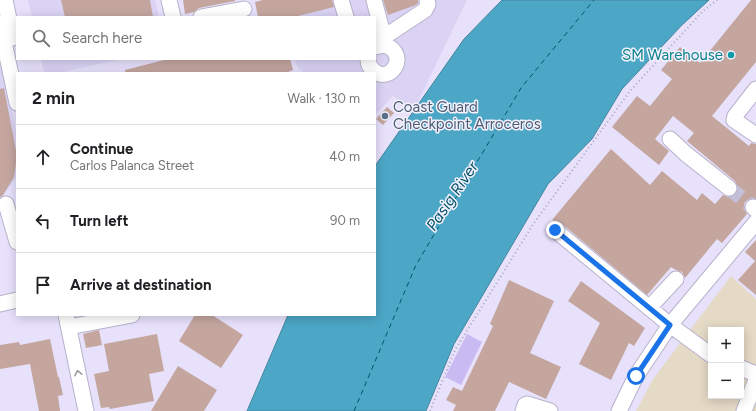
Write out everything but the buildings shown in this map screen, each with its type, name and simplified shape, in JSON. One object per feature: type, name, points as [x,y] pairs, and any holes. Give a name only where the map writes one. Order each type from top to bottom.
[{"type":"street","points":[[5,0],[16,60]]},
{"type":"street","points":[[169,0],[173,16]]},
{"type":"street","points":[[341,0],[346,16]]},
{"type":"street","points":[[374,0],[375,16]]},
{"type":"street","points":[[378,43],[425,10],[428,4],[427,0]]},
{"type":"street","points":[[206,16],[244,9]]},
{"type":"street","points":[[376,22],[378,43]]},
{"type":"street","points":[[0,23],[17,65]]},
{"type":"street","points":[[376,72],[386,74],[391,72],[397,62],[395,51],[385,45],[379,45],[378,43]]},
{"type":"street","points":[[368,60],[371,68],[375,72]]},
{"type":"street","points":[[15,87],[16,76]]},
{"type":"street","points":[[756,90],[734,116],[734,120],[756,136]]},
{"type":"street","points":[[670,138],[686,154],[729,188]]},
{"type":"street","points":[[8,203],[16,238]]},
{"type":"street","points":[[619,411],[636,376],[670,325],[756,222]]},
{"type":"street","points":[[555,230],[670,325],[708,353]]},
{"type":"street","points":[[650,308],[676,279]]},
{"type":"street","points":[[0,304],[16,300]]},
{"type":"street","points":[[86,411],[67,321],[121,316]]},
{"type":"street","points":[[744,369],[756,374]]},
{"type":"street","points":[[744,411],[756,380]]},
{"type":"street","points":[[523,411],[525,405],[527,404],[550,411]]},
{"type":"path","points":[[430,411],[454,350],[534,223],[630,91],[702,12],[717,0]]},
{"type":"shaded area","points":[[28,0],[155,0],[159,16],[32,16]]},
{"type":"shaded area","points":[[281,0],[467,0],[414,110],[393,96],[376,114],[376,72],[304,72],[298,68],[295,60],[376,60],[376,16],[285,16]]},
{"type":"shaded area","points":[[0,53],[16,132],[16,178],[0,200]]},
{"type":"shaded area","points":[[41,60],[117,60],[63,72],[44,72]]},
{"type":"shaded area","points":[[731,276],[756,299],[756,411],[636,411],[653,379]]},
{"type":"shaded area","points":[[467,334],[482,342],[461,385],[445,377]]},
{"type":"water","name":"Pasig River","points":[[502,0],[709,0],[681,26],[622,89],[592,139],[548,184],[454,344],[426,411],[247,411],[288,316],[376,316],[376,165],[464,39]]},
{"type":"ferry route","points":[[354,411],[416,265],[521,88],[594,0]]},
{"type":"tunnel","points":[[729,188],[753,207]]},
{"type":"place","name":"SM Warehouse","points":[[731,55]]},
{"type":"place","name":"Coast Guard Checkpoint Arroceros","points":[[385,116]]},
{"type":"route","points":[[555,230],[670,325],[636,376]]}]
